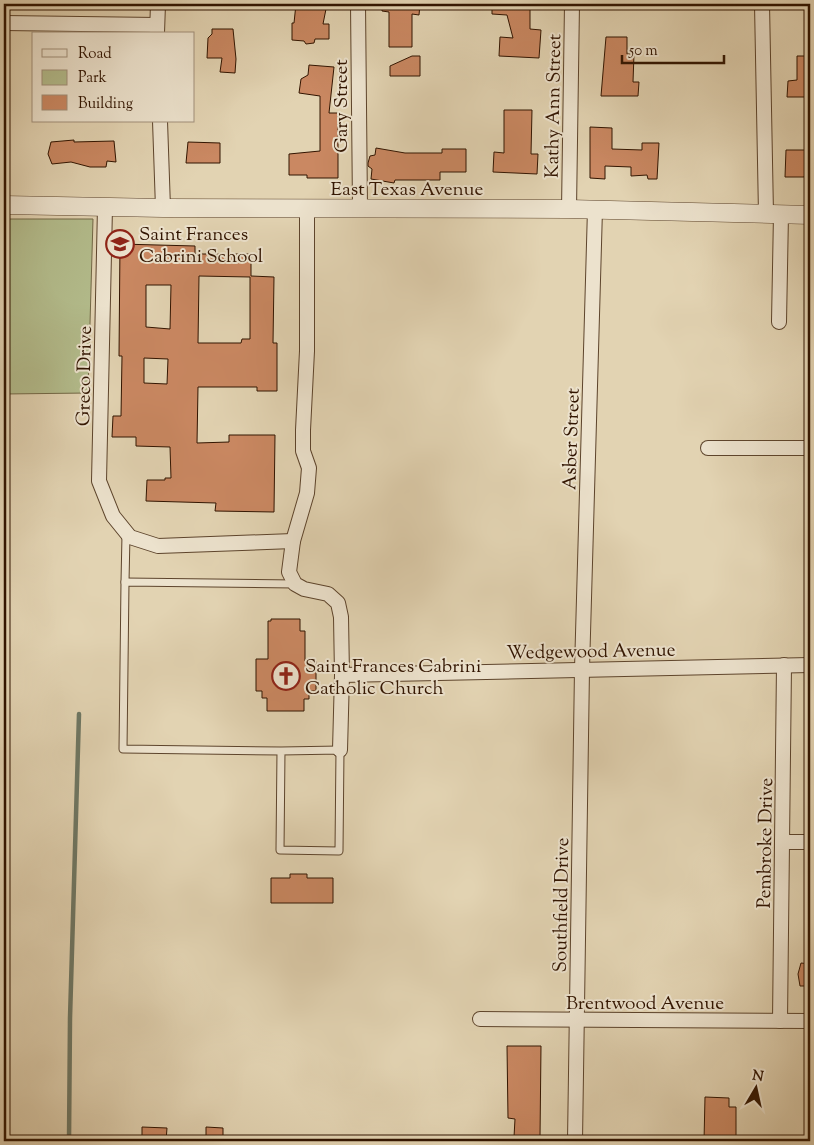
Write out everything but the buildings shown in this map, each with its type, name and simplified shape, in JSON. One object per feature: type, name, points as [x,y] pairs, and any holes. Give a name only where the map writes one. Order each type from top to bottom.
[{"type":"street","points":[[4,23],[157,29],[158,4]]},
{"type":"street","name":"Gary Street","points":[[358,4],[360,209]]},
{"type":"street","name":"Kathy Ann Street","points":[[570,209],[572,4]]},
{"type":"street","points":[[762,4],[779,322]]},
{"type":"street","points":[[160,122],[163,208]]},
{"type":"street","name":"East Texas Avenue","points":[[4,206],[595,209],[810,215]]},
{"type":"street","name":"Greco Drive","points":[[105,207],[99,481],[113,516],[128,534]]},
{"type":"street","points":[[307,209],[308,342],[303,451],[309,468],[307,494],[294,541],[289,572],[295,584],[304,589],[328,594],[338,603],[341,617],[342,675],[340,750]]},
{"type":"street","name":"Asber Street","points":[[582,669],[595,209]]},
{"type":"street","points":[[708,448],[810,448]]},
{"type":"street","points":[[128,534],[158,546],[294,541]]},
{"type":"street","name":"Wedgewood Avenue","points":[[342,675],[810,664]]},
{"type":"street","name":"Pembroke Drive","points":[[780,1021],[784,665]]},
{"type":"street","name":"Southfield Drive","points":[[574,1141],[582,669]]},
{"type":"street","points":[[782,842],[810,842]]},
{"type":"street","name":"Brentwood Avenue","points":[[480,1019],[810,1021]]},
{"type":"lane","points":[[128,534],[125,582],[123,749],[340,750],[339,851],[280,850],[282,751]]},
{"type":"lane","points":[[125,582],[295,584]]},
{"type":"green space","points":[[4,219],[93,219],[88,393],[4,394]]},
{"type":"waterway","points":[[69,1141],[70,1018],[79,714]]},
{"type":"place","name":"Saint Frances Cabrini School","points":[[120,244]]},
{"type":"place","name":"Saint Frances Cabrini Catholic Church","points":[[286,676]]}]
